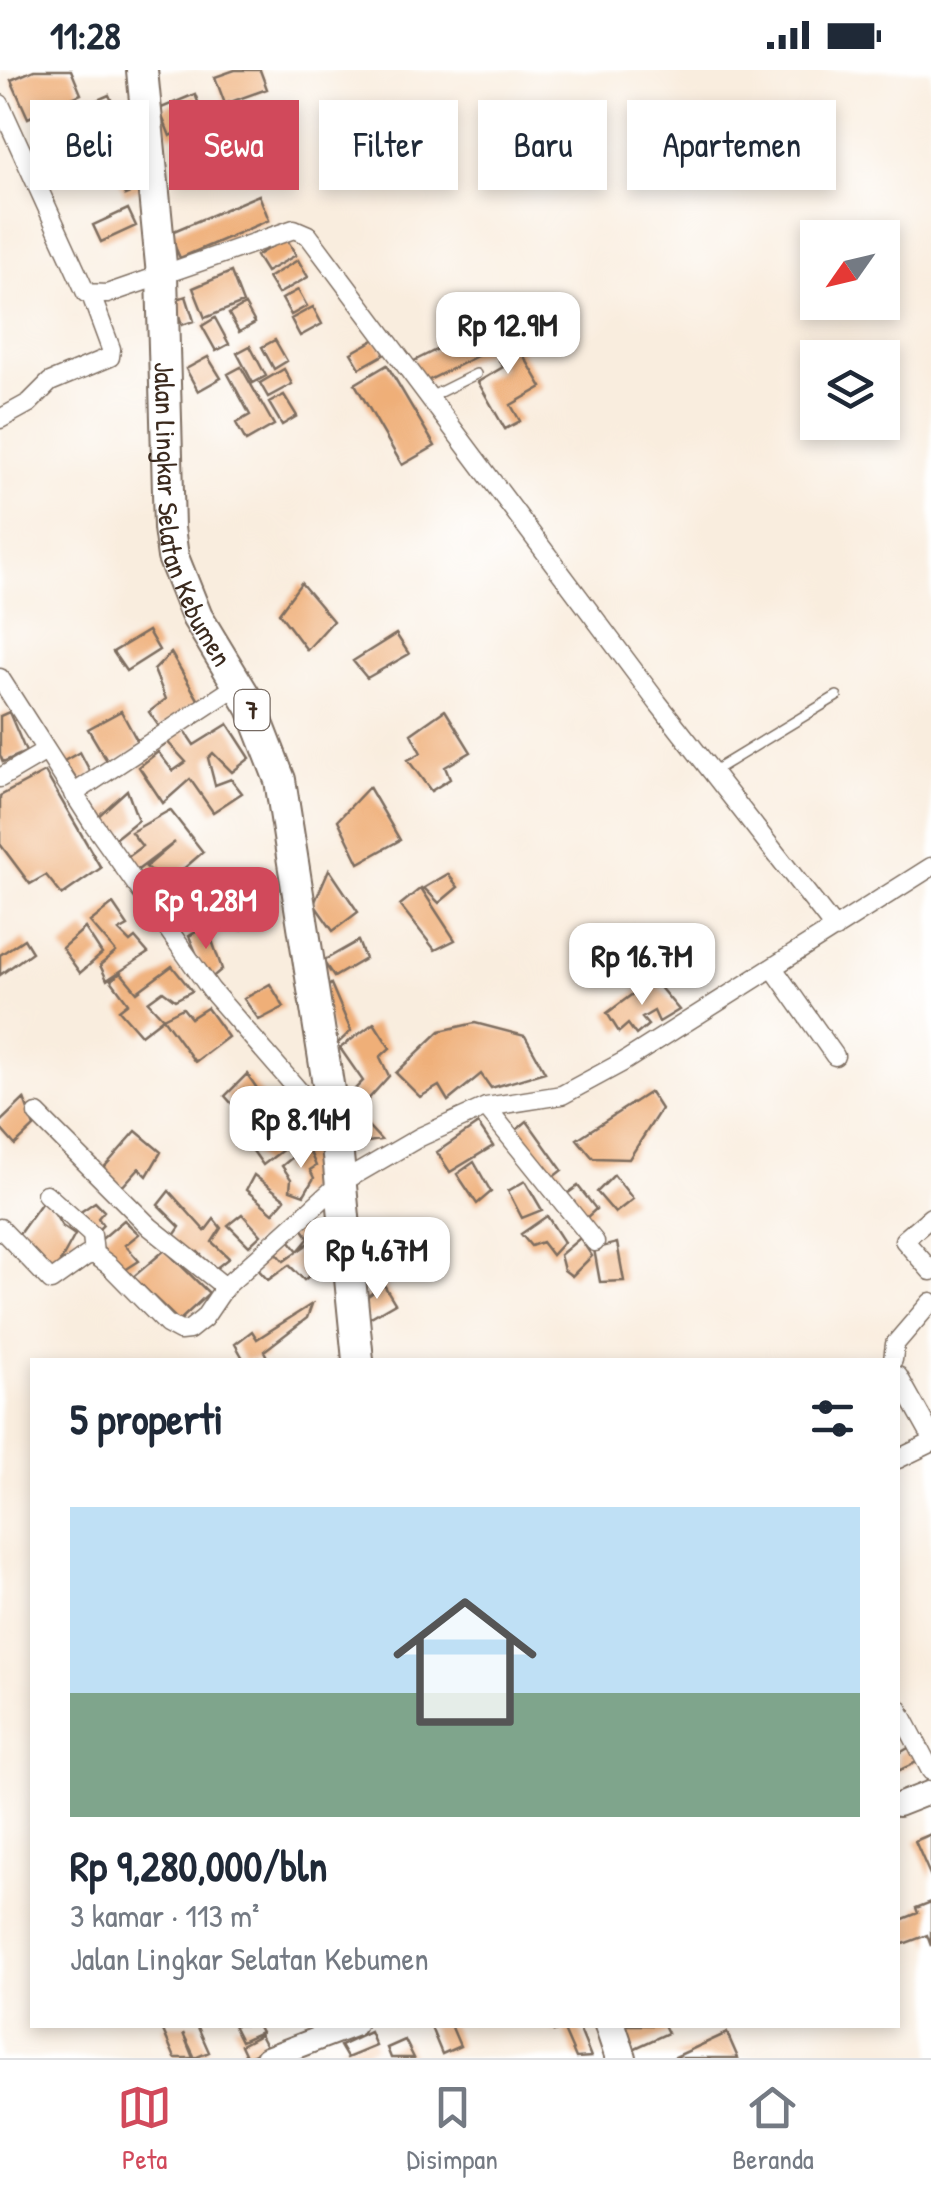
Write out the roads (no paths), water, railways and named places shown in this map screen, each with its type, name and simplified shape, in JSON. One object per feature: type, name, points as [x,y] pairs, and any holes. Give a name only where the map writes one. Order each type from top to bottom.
[{"type":"highway","name":"Jalan Lingkar Selatan Kebumen","points":[[142,70],[162,275],[168,528],[173,557],[197,617],[252,708],[280,780],[336,1134],[358,1358]]},
{"type":"highway","points":[[611,2028],[621,2058]]},
{"type":"street","points":[[0,104],[9,146],[80,287],[91,295],[112,349],[110,357],[50,382],[29,402],[0,418]]},
{"type":"street","points":[[91,295],[107,294],[300,229],[308,235],[712,772],[835,929]]},
{"type":"street","points":[[0,678],[73,794],[212,990],[336,1134]]},
{"type":"street","points":[[73,794],[238,685]]},
{"type":"street","points":[[0,778],[46,751]]},
{"type":"street","points":[[0,1228],[52,1281],[94,1254],[109,1264],[167,1324],[180,1331],[196,1326],[225,1287],[339,1184],[420,1137],[486,1107],[562,1095],[623,1062],[931,867]]},
{"type":"street","points":[[773,968],[835,1056]]},
{"type":"street","points":[[486,1107],[594,1242]]},
{"type":"street","points":[[37,1114],[150,1226],[225,1287]]},
{"type":"street","points":[[46,1194],[92,1236],[94,1254]]},
{"type":"street","points":[[931,1216],[904,1240],[931,1271]]},
{"type":"street","points":[[893,1358],[895,1344],[931,1302]]},
{"type":"street","points":[[900,1380],[931,1434]]},
{"type":"street","points":[[900,1458],[931,1442]]},
{"type":"street","points":[[900,1712],[931,1771]]},
{"type":"street","points":[[900,1804],[931,1792]]},
{"type":"street","points":[[267,2058],[346,2028]]},
{"type":"lane","points":[[430,397],[476,374]]},
{"type":"lane","points":[[712,772],[837,696]]}]
